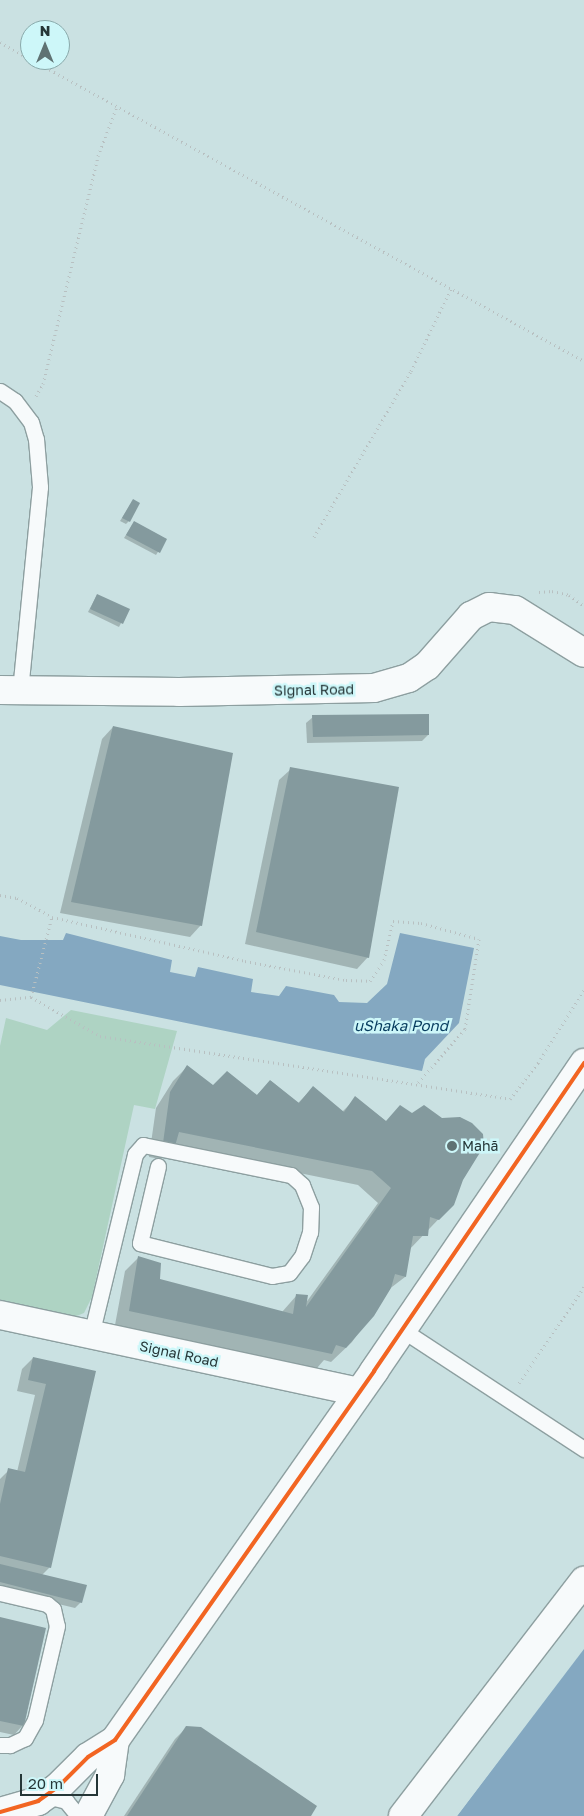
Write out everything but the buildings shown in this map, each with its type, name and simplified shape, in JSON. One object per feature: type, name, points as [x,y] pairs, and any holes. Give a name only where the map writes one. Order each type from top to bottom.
[{"type":"street","name":"Signal Road","points":[[10,691],[356,690],[386,686],[408,678],[427,666],[471,616],[489,607],[515,610],[584,653]]},
{"type":"street","points":[[0,1812],[30,1805],[58,1787],[88,1757],[115,1740],[401,1330],[584,1063]]},
{"type":"street","name":"Signal Road","points":[[0,1316],[358,1392]]},
{"type":"street","points":[[403,1816],[584,1581]]},
{"type":"street","points":[[88,1816],[110,1775],[115,1740]]},
{"type":"lane","points":[[0,392],[27,413],[36,439],[40,487],[10,691]]},
{"type":"lane","points":[[91,1335],[136,1154],[143,1145],[296,1178],[302,1185],[312,1207],[310,1232],[302,1256],[289,1273],[272,1276],[140,1243],[158,1166]]},
{"type":"lane","points":[[401,1330],[584,1449]]},
{"type":"lane","points":[[0,1592],[47,1604],[54,1609],[57,1626],[35,1720],[25,1738],[10,1746],[0,1746]]},
{"type":"lane","points":[[44,1796],[66,1801],[78,1816]]},
{"type":"path","points":[[0,42],[20,53]]},
{"type":"path","points":[[51,70],[584,361]]},
{"type":"path","points":[[27,413],[43,384],[98,156],[117,106]]},
{"type":"path","points":[[314,537],[411,371],[451,289]]},
{"type":"path","points":[[0,895],[17,898],[52,917],[244,961],[370,981],[384,960],[393,921],[421,923],[479,939],[464,1029],[416,1085]]},
{"type":"path","points":[[31,997],[52,917]]},
{"type":"path","points":[[0,1000],[31,997],[100,1036],[510,1100],[538,1063],[584,990]]},
{"type":"path","points":[[508,1400],[584,1288]]},
{"type":"green space","points":[[71,1010],[177,1031],[155,1109],[134,1105],[92,1297],[84,1313],[74,1317],[0,1301],[0,1046],[6,1018],[47,1030]]},
{"type":"water","name":"uShaka Pond","points":[[66,933],[172,960],[170,972],[195,977],[198,967],[253,979],[251,992],[279,996],[286,986],[334,995],[339,1002],[367,1003],[387,984],[400,933],[474,948],[459,1023],[425,1059],[422,1071],[0,985],[0,936],[21,940],[63,940]]},
{"type":"water","points":[[584,1649],[584,1816],[457,1816]]},
{"type":"pier","points":[[582,1647],[584,1647],[457,1816],[455,1816]]},
{"type":"transit line","points":[[0,1812],[38,1801],[58,1787],[88,1757],[115,1740],[374,1371],[584,1063]]},
{"type":"place","name":"Mahā","points":[[452,1146]]}]
